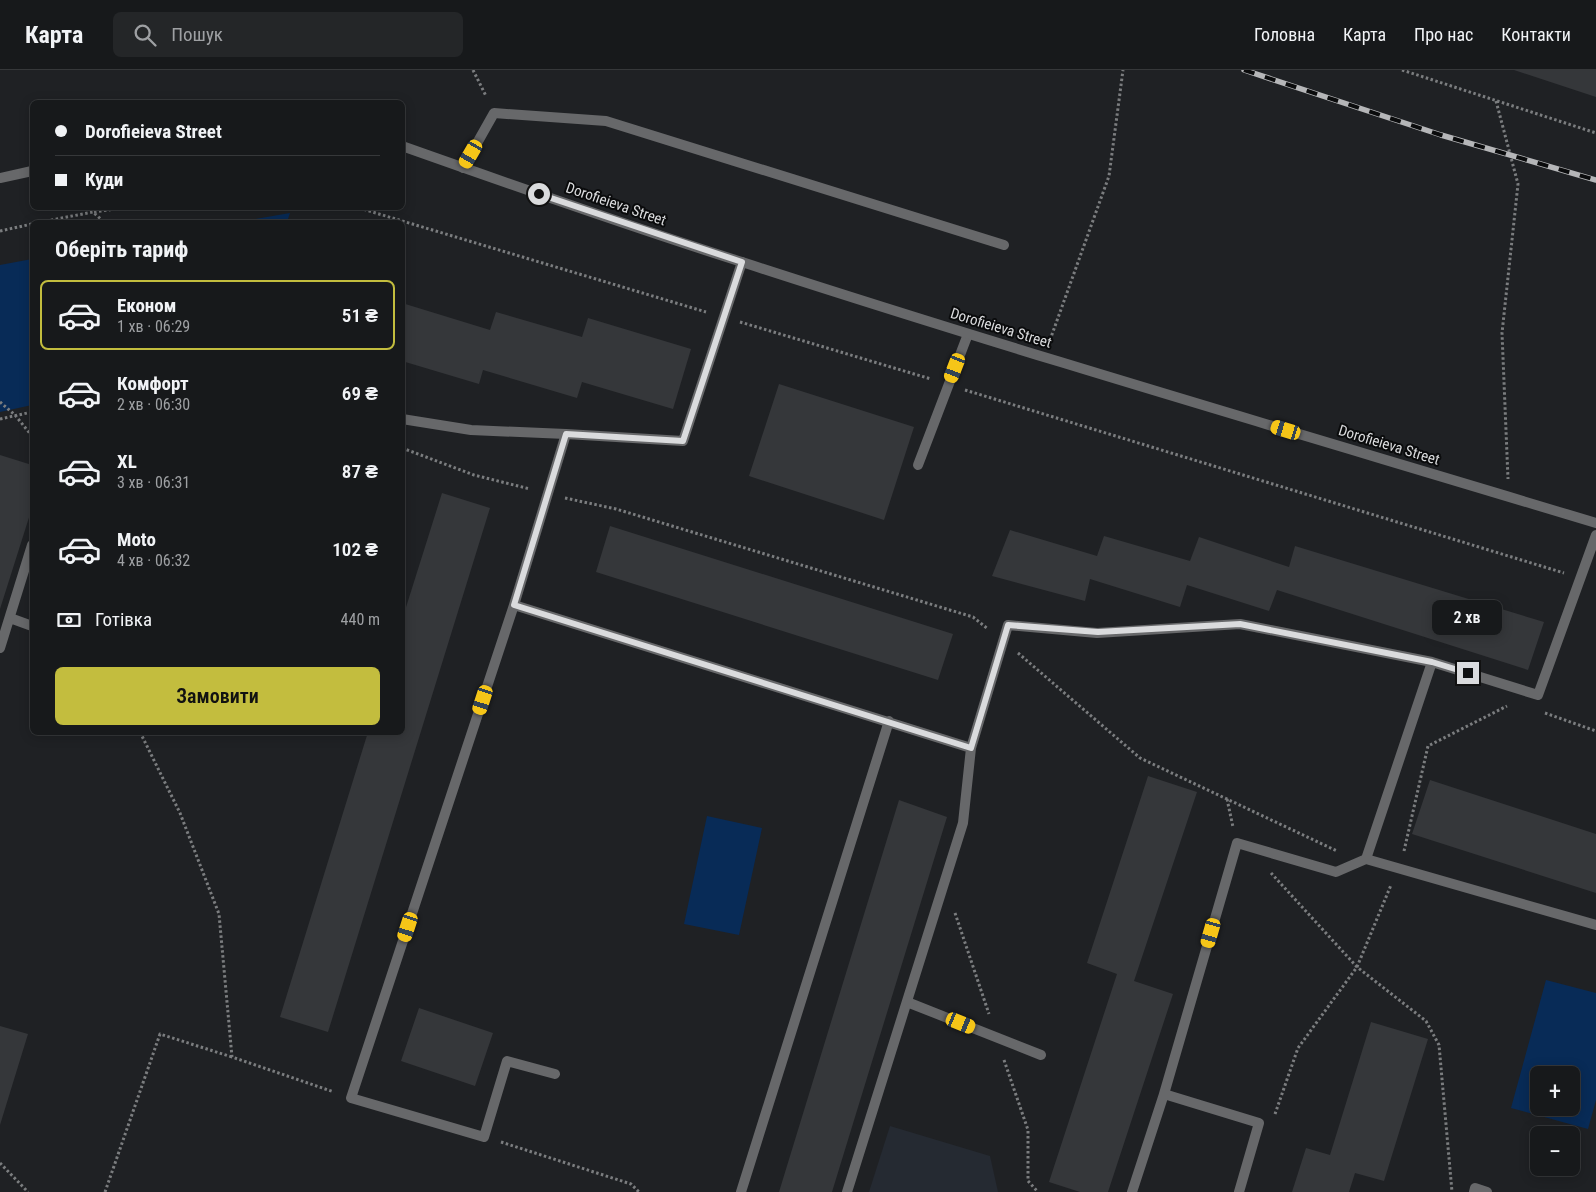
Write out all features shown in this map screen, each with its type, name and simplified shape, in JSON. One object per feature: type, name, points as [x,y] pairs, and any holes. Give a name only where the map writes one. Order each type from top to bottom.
[{"type":"street","points":[[463,168],[494,113],[606,122],[1004,245]]},
{"type":"street","name":"Dorofieieva Street","points":[[405,147],[742,262],[968,334],[1596,523]]},
{"type":"street","points":[[0,178],[30,171]]},
{"type":"street","points":[[405,419],[471,430],[683,441],[742,262]]},
{"type":"street","points":[[918,465],[968,334]]},
{"type":"street","points":[[555,1074],[507,1061],[484,1137],[351,1098],[514,605],[566,434]]},
{"type":"street","points":[[847,1192],[964,823],[971,748],[1008,625],[1098,632],[1240,624],[1432,662],[1538,695],[1596,535]]},
{"type":"street","points":[[0,648],[30,552]]},
{"type":"street","points":[[514,605],[971,748]]},
{"type":"street","points":[[10,618],[30,625]]},
{"type":"street","points":[[1132,1192],[1164,1094],[1237,843],[1336,872],[1366,857],[1432,662]]},
{"type":"street","points":[[741,1192],[890,722]]},
{"type":"street","points":[[1366,857],[1596,926]]},
{"type":"street","points":[[907,1002],[1041,1055]]},
{"type":"street","points":[[1164,1094],[1259,1123],[1239,1192]]},
{"type":"street","points":[[1474,1192],[1475,1188],[1487,1192]]},
{"type":"path","points":[[473,70],[494,113]]},
{"type":"path","points":[[1044,357],[1109,176],[1123,70]]},
{"type":"path","points":[[1402,70],[1596,133]]},
{"type":"path","points":[[1496,101],[1518,184],[1502,333],[1509,497]]},
{"type":"path","points":[[51,220],[108,210]]},
{"type":"path","points":[[366,210],[399,220]]},
{"type":"path","points":[[93,212],[102,220]]},
{"type":"path","points":[[405,222],[949,385],[1580,578]]},
{"type":"path","points":[[0,231],[30,224]]},
{"type":"path","points":[[0,402],[15,415],[30,434]]},
{"type":"path","points":[[0,419],[30,412]]},
{"type":"path","points":[[405,449],[474,475],[616,509],[973,617],[1140,758],[1339,852],[1366,857]]},
{"type":"path","points":[[1272,1120],[1298,1048],[1357,967],[1402,860],[1428,746],[1507,706]]},
{"type":"path","points":[[1538,710],[1596,732]]},
{"type":"path","points":[[141,735],[180,813],[219,914],[232,1057]]},
{"type":"path","points":[[1226,799],[1237,843]]},
{"type":"path","points":[[1265,867],[1357,967],[1426,1021],[1439,1045],[1452,1192]]},
{"type":"path","points":[[953,909],[1028,1130],[1028,1181],[1038,1192]]},
{"type":"path","points":[[105,1192],[160,1034],[351,1098]]},
{"type":"path","points":[[484,1137],[631,1184],[639,1192]]},
{"type":"path","points":[[0,1164],[28,1192]]},
{"type":"shaded area","points":[[290,213],[288,220],[250,220]]},
{"type":"shaded area","points":[[30,259],[30,405],[0,412],[0,265]]},
{"type":"shaded area","points":[[707,816],[762,828],[739,935],[684,924]]},
{"type":"shaded area","points":[[1546,980],[1596,993],[1596,1100],[1588,1129],[1540,1116],[1580,1116],[1580,1066],[1530,1066],[1530,1113],[1511,1108]]},
{"type":"shaded area","points":[[890,1126],[990,1156],[998,1192],[869,1192]]},
{"type":"building","points":[[1514,70],[1596,70],[1596,97]]},
{"type":"building","points":[[405,304],[490,330],[496,312],[582,337],[588,318],[691,349],[673,409],[582,382],[577,398],[483,370],[479,384],[405,362]]},
{"type":"building","points":[[779,384],[914,427],[884,520],[749,476]]},
{"type":"building","points":[[0,455],[30,464],[30,514],[0,609]]},
{"type":"building","points":[[442,493],[490,508],[328,1032],[280,1017],[367,735],[405,735],[405,610]]},
{"type":"building","points":[[610,526],[953,634],[938,680],[596,572]]},
{"type":"building","points":[[1010,530],[1097,556],[1104,536],[1190,561],[1199,537],[1289,567],[1295,546],[1544,622],[1528,670],[1277,590],[1269,611],[1187,585],[1180,607],[1090,579],[1085,601],[992,576]]},
{"type":"building","points":[[1148,776],[1197,792],[1134,981],[1173,994],[1108,1192],[1080,1192],[1049,1182],[1117,974],[1087,963]]},
{"type":"building","points":[[1430,780],[1596,834],[1596,893],[1412,834]]},
{"type":"building","points":[[899,800],[947,817],[832,1192],[779,1192]]},
{"type":"building","points":[[419,1008],[493,1033],[475,1086],[401,1061]]},
{"type":"building","points":[[1371,1022],[1428,1039],[1384,1181],[1355,1173],[1349,1192],[1292,1192],[1306,1148],[1330,1155]]},
{"type":"building","points":[[0,1026],[28,1034],[0,1125]]},
{"type":"railway","points":[[1244,70],[1441,135],[1596,180]]},
{"type":"route","points":[[539,194],[742,262],[683,441],[566,434],[514,605],[971,748],[1008,625],[1098,632],[1240,624],[1432,662],[1468,673]]}]
